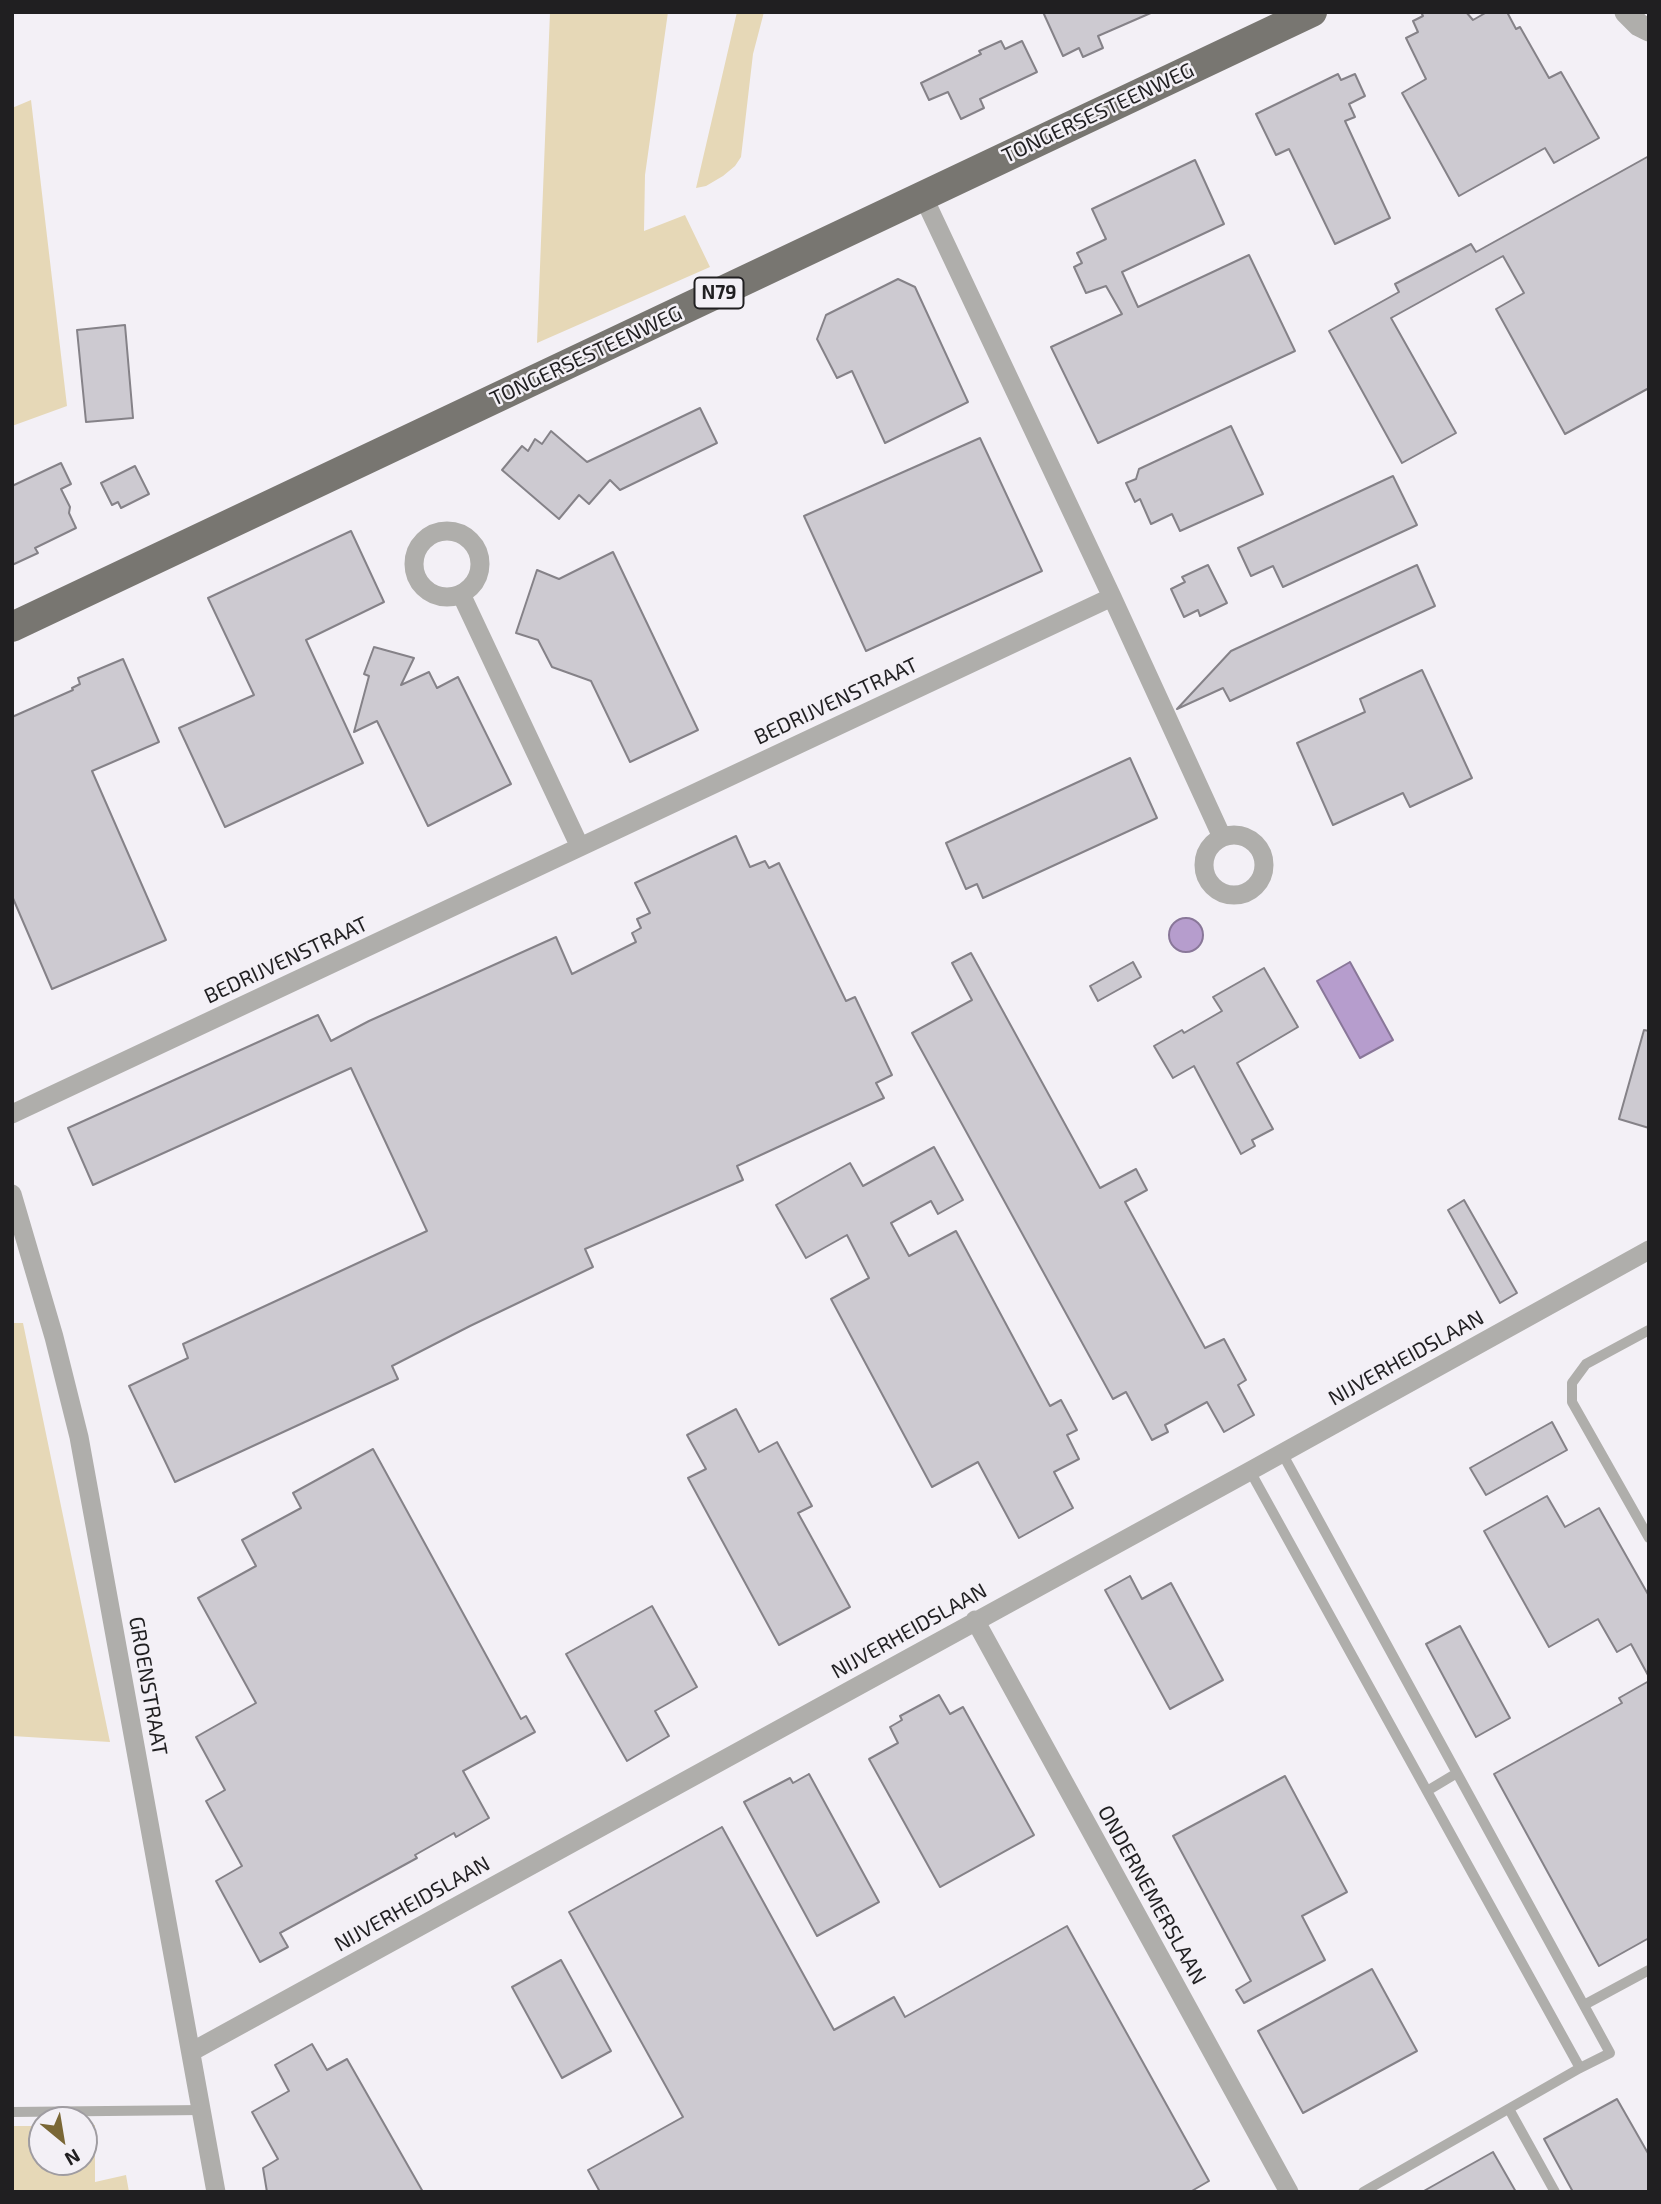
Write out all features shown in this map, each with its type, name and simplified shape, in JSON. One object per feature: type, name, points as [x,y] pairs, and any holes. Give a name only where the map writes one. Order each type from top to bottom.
[{"type":"main road","name":"TONGERSESTEENWEG","points":[[12,627],[1312,12]]},
{"type":"street","points":[[1626,12],[1639,25],[1649,30]]},
{"type":"street","points":[[923,196],[1222,836]]},
{"type":"street","points":[[461,594],[580,847]]},
{"type":"street","name":"BEDRIJVENSTRAAT","points":[[12,1114],[1112,597]]},
{"type":"street","name":"GROENSTRAAT","points":[[12,1194],[54,1337],[79,1437],[216,2192]]},
{"type":"street","name":"NIJVERHEIDSLAAN","points":[[191,2052],[1649,1250]]},
{"type":"street","name":"ONDERNEMERSLAAN","points":[[975,1620],[1289,2192]]},
{"type":"lane","points":[[1649,1329],[1586,1364],[1572,1383],[1572,1402],[1649,1538]]},
{"type":"lane","points":[[1282,1453],[1611,2053],[1363,2192]]},
{"type":"lane","points":[[1250,1471],[1580,2068]]},
{"type":"lane","points":[[1427,1791],[1457,1773]]},
{"type":"lane","points":[[1584,2005],[1649,1970]]},
{"type":"lane","points":[[1509,2109],[1555,2192]]},
{"type":"lane","points":[[12,2112],[202,2110]]},
{"type":"shaded area","points":[[550,12],[668,12],[645,175],[644,231],[685,215],[710,267],[537,343]]},
{"type":"shaded area","points":[[737,12],[764,12],[753,54],[741,157],[723,176],[706,186],[696,188]]},
{"type":"shaded area","points":[[31,100],[67,406],[12,426],[12,108]]},
{"type":"shaded area","points":[[1186,918],[1198,923],[1203,935],[1198,947],[1186,952],[1174,947],[1169,935],[1174,923]]},
{"type":"shaded area","points":[[1350,962],[1393,1040],[1360,1058],[1317,981]]},
{"type":"shaded area","points":[[12,1323],[23,1323],[110,1742],[12,1736]]},
{"type":"shaded area","points":[[12,2126],[28,2126],[28,2176],[95,2176],[95,2182],[126,2175],[129,2192],[12,2192]]},
{"type":"building","points":[[1043,12],[1153,12],[1098,36],[1103,48],[1083,57],[1079,48],[1063,56]]},
{"type":"building","points":[[1421,12],[1466,12],[1473,20],[1487,12],[1507,12],[1516,29],[1520,27],[1549,78],[1561,72],[1599,138],[1554,163],[1545,148],[1459,196],[1402,93],[1426,79],[1406,38],[1418,32],[1413,21],[1423,16]]},
{"type":"building","points":[[1001,41],[1005,49],[1022,41],[1037,72],[980,99],[984,108],[961,119],[948,92],[929,100],[921,83],[981,54],[979,51]]},
{"type":"building","points":[[1338,74],[1341,80],[1355,74],[1365,96],[1349,104],[1355,117],[1345,121],[1390,218],[1335,244],[1289,149],[1276,155],[1256,114]]},
{"type":"building","points":[[1649,156],[1649,388],[1565,434],[1496,309],[1524,293],[1503,256],[1391,318],[1456,433],[1402,463],[1329,331],[1399,292],[1395,284],[1471,244],[1476,252]]},
{"type":"building","points":[[1195,160],[1224,224],[1122,272],[1138,307],[1249,255],[1295,351],[1098,443],[1051,347],[1122,314],[1106,286],[1086,293],[1074,267],[1082,263],[1077,253],[1106,239],[1092,209]]},
{"type":"building","points":[[898,279],[915,287],[968,402],[885,443],[852,371],[837,378],[817,339],[826,315]]},
{"type":"building","points":[[125,325],[133,418],[86,422],[77,330]]},
{"type":"building","points":[[700,408],[717,443],[620,490],[610,480],[589,504],[579,495],[559,519],[502,470],[522,446],[528,451],[535,439],[542,444],[551,431],[587,462]]},
{"type":"building","points":[[1231,426],[1263,494],[1180,531],[1172,514],[1151,524],[1140,499],[1135,502],[1126,483],[1136,479],[1139,469]]},
{"type":"building","points":[[980,438],[1042,571],[866,651],[804,516]]},
{"type":"building","points":[[61,463],[71,484],[61,489],[76,528],[35,548],[38,553],[12,565],[12,486]]},
{"type":"building","points":[[135,466],[149,494],[121,508],[118,502],[112,505],[101,483]]},
{"type":"building","points":[[1393,476],[1417,525],[1283,587],[1273,566],[1251,576],[1238,548]]},
{"type":"building","points":[[351,531],[384,602],[306,640],[363,763],[225,827],[179,728],[254,695],[208,598]]},
{"type":"building","points":[[613,552],[698,730],[630,762],[591,681],[552,667],[538,640],[516,633],[537,570],[559,579]]},
{"type":"building","points":[[1208,565],[1227,603],[1200,616],[1198,610],[1184,617],[1171,589],[1185,582],[1182,577]]},
{"type":"building","points":[[1417,565],[1435,606],[1230,701],[1223,688],[1177,709],[1231,651]]},
{"type":"building","points":[[374,647],[414,658],[401,685],[429,672],[437,688],[458,677],[511,784],[428,826],[377,721],[354,732],[369,676],[364,674]]},
{"type":"building","points":[[123,659],[159,742],[92,771],[166,940],[52,989],[12,896],[12,717],[73,690],[72,688],[80,684],[78,678]]},
{"type":"building","points":[[1422,670],[1472,778],[1410,807],[1403,793],[1333,825],[1297,743],[1365,712],[1360,699]]},
{"type":"building","points":[[1130,758],[1157,818],[983,898],[977,884],[966,889],[946,843]]},
{"type":"building","points":[[736,836],[750,867],[765,861],[769,868],[779,863],[846,1001],[855,997],[892,1075],[876,1083],[884,1098],[737,1166],[743,1180],[585,1249],[593,1267],[392,1366],[398,1379],[175,1482],[129,1386],[188,1358],[183,1344],[427,1231],[351,1068],[93,1185],[68,1128],[318,1015],[331,1041],[369,1021],[556,937],[572,974],[636,942],[632,933],[641,928],[637,919],[650,913],[635,883]]},
{"type":"building","points":[[971,953],[1100,1188],[1136,1169],[1147,1190],[1125,1202],[1205,1348],[1224,1339],[1246,1380],[1238,1385],[1254,1415],[1224,1432],[1207,1402],[1165,1425],[1168,1432],[1152,1440],[1126,1392],[1113,1399],[912,1033],[972,1000],[952,963]]},
{"type":"building","points":[[1133,962],[1141,977],[1098,1001],[1090,986]]},
{"type":"building","points":[[1264,968],[1298,1027],[1237,1063],[1273,1129],[1252,1140],[1255,1146],[1241,1154],[1194,1066],[1173,1078],[1154,1046],[1182,1030],[1184,1033],[1222,1011],[1213,997]]},
{"type":"building","points":[[1644,1030],[1649,1031],[1649,1128],[1619,1119]]},
{"type":"building","points":[[934,1147],[963,1200],[938,1214],[931,1201],[891,1223],[909,1256],[956,1231],[1050,1406],[1061,1400],[1077,1430],[1067,1435],[1079,1459],[1054,1472],[1073,1508],[1019,1538],[978,1462],[932,1487],[831,1299],[869,1278],[847,1235],[806,1258],[776,1205],[850,1163],[863,1186]]},
{"type":"building","points":[[1464,1200],[1517,1293],[1500,1303],[1448,1210]]},
{"type":"building","points":[[736,1409],[759,1452],[777,1442],[812,1506],[798,1513],[850,1607],[779,1645],[688,1478],[706,1469],[687,1435]]},
{"type":"building","points":[[1552,1422],[1567,1450],[1486,1495],[1470,1468]]},
{"type":"building","points":[[373,1449],[521,1719],[526,1716],[535,1732],[463,1771],[489,1818],[456,1837],[454,1833],[415,1855],[417,1858],[280,1933],[288,1947],[260,1962],[216,1881],[242,1866],[206,1801],[225,1790],[196,1737],[256,1703],[198,1598],[256,1566],[242,1540],[301,1508],[293,1493]]},
{"type":"building","points":[[1547,1496],[1565,1527],[1599,1508],[1649,1596],[1649,1677],[1631,1644],[1617,1652],[1598,1619],[1549,1647],[1484,1531]]},
{"type":"building","points":[[1130,1576],[1142,1599],[1171,1583],[1223,1680],[1170,1709],[1105,1590]]},
{"type":"building","points":[[652,1606],[697,1687],[655,1711],[669,1736],[627,1761],[566,1654]]},
{"type":"building","points":[[1460,1626],[1510,1718],[1476,1737],[1426,1644]]},
{"type":"building","points":[[1649,1681],[1649,1938],[1599,1966],[1494,1774],[1622,1703],[1619,1698]]},
{"type":"building","points":[[939,1695],[950,1714],[963,1707],[1034,1835],[940,1887],[869,1759],[898,1743],[890,1727],[902,1720],[900,1716]]},
{"type":"building","points":[[809,1774],[879,1902],[817,1936],[744,1802],[790,1778],[793,1783]]},
{"type":"building","points":[[1285,1776],[1347,1892],[1302,1916],[1325,1960],[1244,2003],[1236,1990],[1251,1981],[1173,1836]]},
{"type":"building","points":[[722,1827],[834,2030],[894,1997],[905,2017],[1067,1926],[1209,2181],[1190,2192],[600,2192],[588,2170],[683,2117],[569,1912]]},
{"type":"building","points":[[561,1960],[611,2051],[562,2078],[512,1987]]},
{"type":"building","points":[[1372,1969],[1417,2051],[1303,2113],[1258,2031]]},
{"type":"building","points":[[312,2044],[327,2070],[347,2059],[423,2192],[267,2192],[263,2168],[278,2159],[252,2112],[289,2091],[275,2065]]},
{"type":"building","points":[[1617,2099],[1649,2155],[1649,2192],[1573,2192],[1544,2139]]},
{"type":"building","points":[[1493,2152],[1516,2192],[1422,2192]]}]
